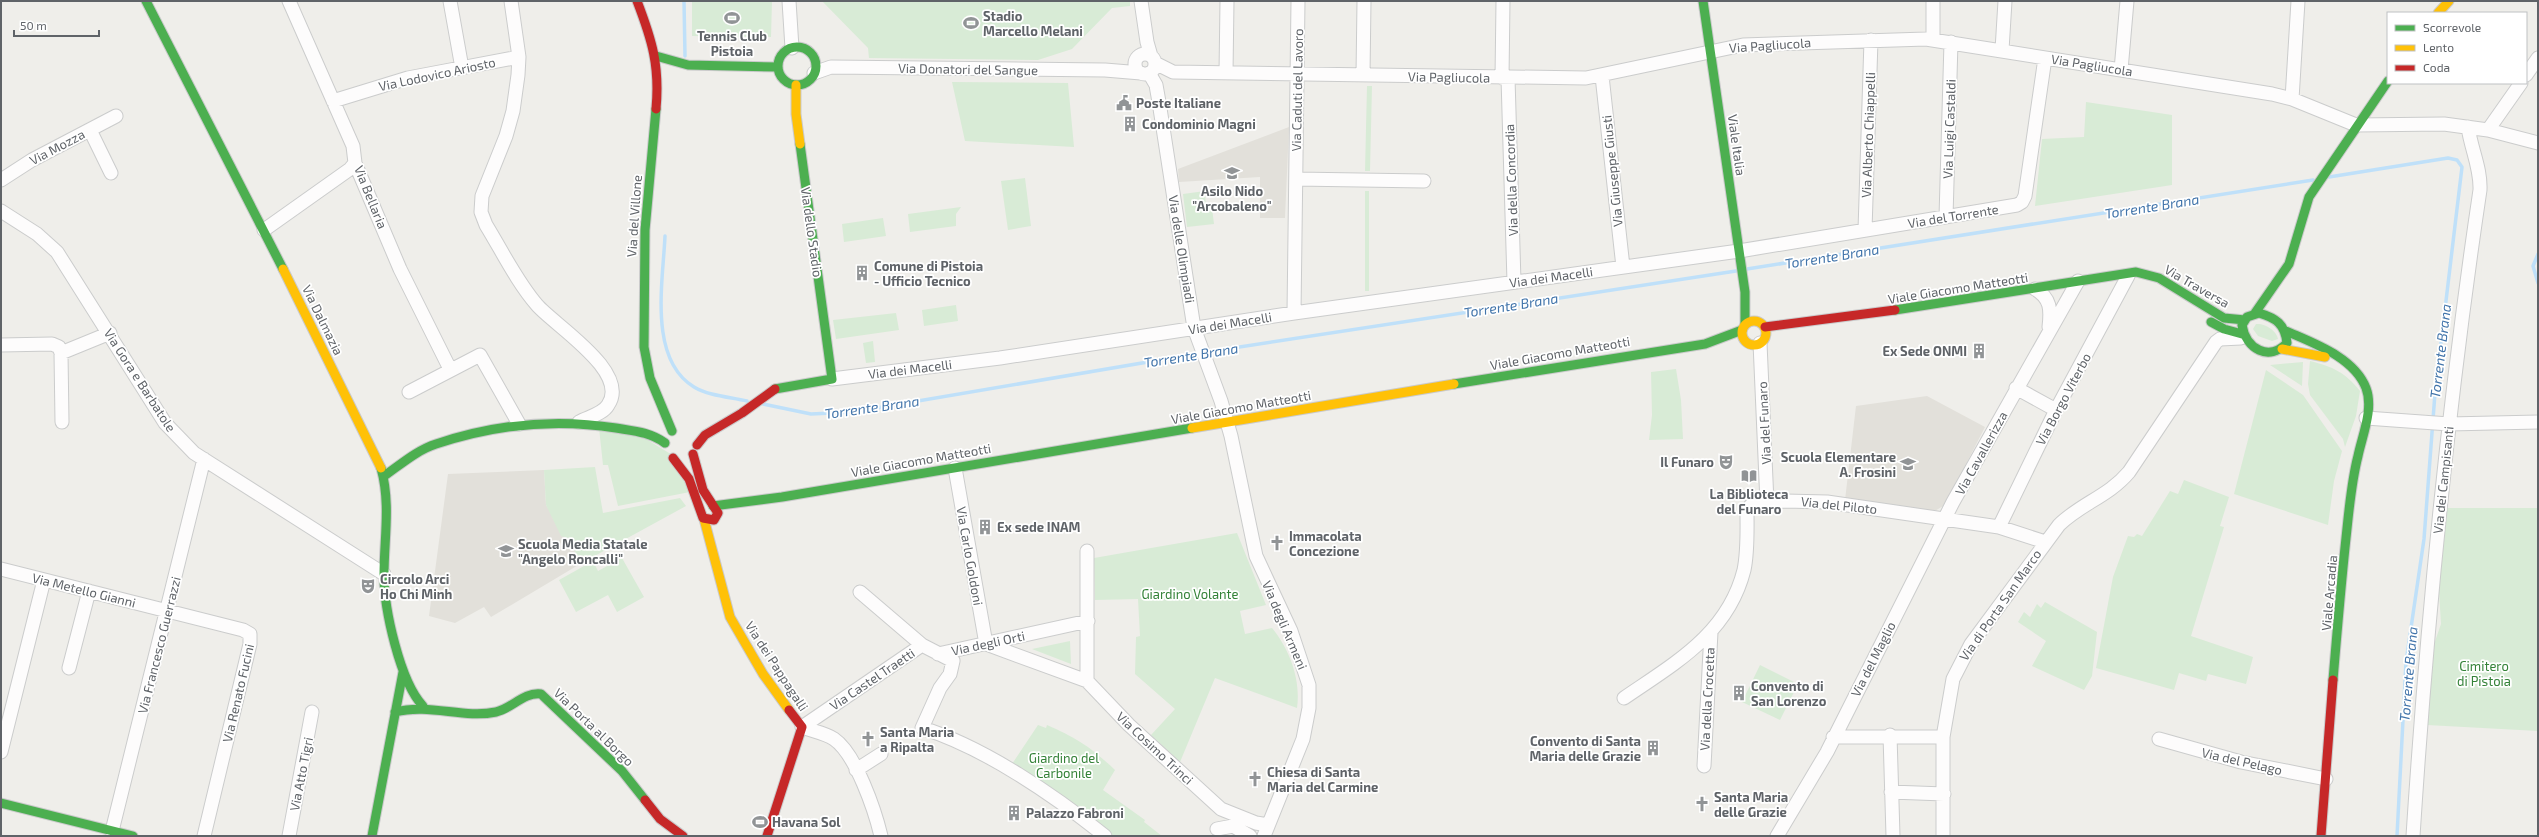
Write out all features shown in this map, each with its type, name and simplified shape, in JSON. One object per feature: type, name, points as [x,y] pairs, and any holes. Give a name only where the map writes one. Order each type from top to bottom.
[{"type":"street","name":"Via Dalmazia","points":[[146,1],[264,230],[377,457],[384,476],[387,506],[384,574],[387,602],[410,691],[423,706]]},
{"type":"street","name":"Via Bellaria","points":[[289,1],[353,146],[355,163],[400,268],[450,369]]},
{"type":"street","points":[[450,1],[462,68]]},
{"type":"street","points":[[511,1],[519,57],[513,111],[506,136],[483,191],[481,212],[486,225],[536,304],[591,354],[608,378],[612,395],[608,405],[601,412],[579,422]]},
{"type":"street","name":"Via del Villone","points":[[637,1],[649,30],[656,56],[664,73],[645,230],[644,348],[650,378],[676,429],[665,443]]},
{"type":"street","points":[[789,1],[792,48]]},
{"type":"street","name":"Via delle Olimpiadi","points":[[1141,1],[1149,66],[1156,88],[1194,328],[1227,422]]},
{"type":"street","points":[[1226,73],[1227,1]]},
{"type":"street","name":"Via Caduti del Lavoro","points":[[1294,313],[1298,1]]},
{"type":"street","points":[[1364,1],[1364,75]]},
{"type":"street","name":"Via della Concordia","points":[[1503,1],[1514,282]]},
{"type":"street","name":"Viale Italia","points":[[1703,1],[1743,280],[1745,292],[1755,321]]},
{"type":"street","points":[[1933,1],[1933,40]]},
{"type":"street","points":[[2002,50],[2005,1]]},
{"type":"street","points":[[2121,70],[2127,1]]},
{"type":"street","points":[[2292,99],[2298,1]]},
{"type":"street","points":[[2435,12],[2440,1]]},
{"type":"street","points":[[2439,12],[2449,1]]},
{"type":"street","name":"Via Pagliucola","points":[[1149,66],[1173,72],[1505,78],[1602,76],[1743,45],[1870,40],[1933,40],[2211,83],[2292,99],[2356,125]]},
{"type":"street","name":"Via Alberto Chiappelli","points":[[1865,230],[1870,40]]},
{"type":"street","name":"Via Luigi Castaldi","points":[[1946,217],[1951,42]]},
{"type":"street","points":[[792,48],[804,49],[815,67],[807,82],[796,85],[785,81],[778,67],[782,54],[792,48]]},
{"type":"street","name":"Via Donatori del Sangue","points":[[815,67],[1105,70],[1149,66],[1144,54],[1136,60],[1105,70]]},
{"type":"street","points":[[656,56],[688,65],[778,67]]},
{"type":"street","name":"Via Lodovico Ariosto","points":[[333,101],[394,82],[519,57]]},
{"type":"street","name":"Via del Torrente","points":[[1739,255],[1865,230],[2016,205],[2022,202],[2045,58]]},
{"type":"street","points":[[2527,74],[2538,58]]},
{"type":"street","points":[[664,73],[688,65]]},
{"type":"street","points":[[1156,88],[1173,72]]},
{"type":"street","name":"Via Giuseppe Giusti","points":[[1602,76],[1623,267]]},
{"type":"street","points":[[2255,313],[2269,314],[2280,322],[2286,331],[2288,339],[2282,349],[2274,353],[2265,352],[2253,346],[2244,336],[2242,326],[2245,320],[2255,313],[2280,278],[2292,258],[2309,197],[2356,125],[2387,82]]},
{"type":"street","points":[[2488,130],[2520,84]]},
{"type":"street","name":"Via dello Stadio","points":[[796,85],[796,114],[832,379]]},
{"type":"street","name":"Via Mozza","points":[[1,180],[32,160],[116,116]]},
{"type":"street","points":[[2356,125],[2444,124],[2488,130],[2538,143]]},
{"type":"street","name":"Via dei Campisanti","points":[[2413,836],[2445,424],[2480,190],[2481,177],[2471,146],[2468,127]]},
{"type":"street","points":[[90,130],[111,173]]},
{"type":"street","points":[[264,230],[350,169],[355,163]]},
{"type":"street","points":[[1296,179],[1424,181]]},
{"type":"street","name":"Via Gora e Barbatole","points":[[1,211],[37,234],[57,252],[169,427],[188,448],[384,574]]},
{"type":"street","name":"Via dei Macelli","points":[[697,445],[705,435],[742,413],[770,391],[782,387],[832,379],[1000,358],[1294,313],[1514,282],[1623,267],[1739,255]]},
{"type":"street","name":"Via Traversa","points":[[2129,274],[2150,282],[2220,328],[2244,336]]},
{"type":"street","name":"Via Borgo Viterbo","points":[[1999,527],[2056,410],[2129,274]]},
{"type":"street","name":"Via Traversa","points":[[2078,281],[2113,275],[2150,274],[2224,318],[2245,320]]},
{"type":"street","points":[[2269,314],[2280,278]]},
{"type":"street","name":"Viale Giacomo Matteotti","points":[[782,497],[1632,354],[1760,337],[1841,319],[2036,289],[2078,281]]},
{"type":"street","name":"Via Cavallerizza","points":[[1945,518],[2016,388],[2078,281]]},
{"type":"street","name":"Via Cavallerizza","points":[[2036,289],[2044,295],[2050,304],[2049,331]]},
{"type":"street","name":"Viale Italia","points":[[1744,327],[1745,292]]},
{"type":"street","points":[[1744,327],[1743,338],[1760,337],[1755,321]]},
{"type":"street","name":"Viale Giacomo Matteotti","points":[[1705,344],[1755,321]]},
{"type":"street","name":"Viale Arcadia","points":[[2286,331],[2322,348],[2343,362],[2358,375],[2366,388],[2371,418],[2352,488],[2321,836]]},
{"type":"street","points":[[61,353],[110,333]]},
{"type":"street","name":"Via di Porta San Marco","points":[[1943,836],[1943,737],[1951,687],[1958,665],[2045,542],[2067,517],[2107,493],[2124,477],[2220,339],[2244,336]]},
{"type":"street","name":"Via del Funaro","points":[[1760,337],[1767,503]]},
{"type":"street","points":[[1,345],[48,343],[59,347],[61,353],[62,422]]},
{"type":"street","name":"Viale Arcadia","points":[[2282,349],[2343,362]]},
{"type":"street","points":[[409,392],[477,355],[483,358],[519,424]]},
{"type":"street","points":[[2016,388],[2056,410]]},
{"type":"street","points":[[2371,418],[2445,424],[2538,422]]},
{"type":"street","points":[[384,476],[417,453],[435,444],[519,424],[579,422],[648,433],[656,436],[665,443],[668,453],[689,479],[714,548]]},
{"type":"street","name":"Via degli Armeni","points":[[1227,422],[1256,556],[1291,631],[1309,685],[1309,708],[1303,739],[1266,830]]},
{"type":"street","points":[[673,458],[683,460],[693,454],[697,445],[693,434]]},
{"type":"street","points":[[693,454],[703,490],[718,513],[713,526],[714,548]]},
{"type":"street","name":"Via Francesco Guerrazzi","points":[[112,831],[168,611],[204,459]]},
{"type":"street","name":"Via Carlo Goldoni","points":[[955,468],[986,644]]},
{"type":"street","points":[[704,519],[710,521],[730,510],[782,497]]},
{"type":"street","points":[[713,506],[782,497]]},
{"type":"street","name":"Via del Piloto","points":[[1711,632],[1729,609],[1744,570],[1748,508],[1767,503],[1802,500],[1826,502],[1999,527],[2045,542]]},
{"type":"street","name":"Via del Maglio","points":[[1777,836],[1800,800],[1945,518]]},
{"type":"street","name":"Via dei Pappagalli","points":[[714,548],[725,600],[732,621],[763,674],[802,727]]},
{"type":"street","points":[[1086,551],[1088,621],[1087,681]]},
{"type":"street","name":"Via Metello Gianni","points":[[1,569],[168,611]]},
{"type":"street","points":[[1,752],[44,580]]},
{"type":"street","points":[[69,668],[89,591]]},
{"type":"street","name":"Via degli Orti","points":[[860,592],[922,645],[938,654],[1088,621]]},
{"type":"street","name":"Via Renato Fucini","points":[[168,611],[243,630],[250,637],[204,836]]},
{"type":"street","points":[[1624,698],[1667,668],[1711,632]]},
{"type":"street","name":"Via della Crocetta","points":[[1704,766],[1711,632]]},
{"type":"street","name":"Via Cosimo Trinci","points":[[986,644],[1087,681],[1129,725],[1226,813]]},
{"type":"street","name":"Via Castel Traetti","points":[[802,727],[922,645]]},
{"type":"street","points":[[938,654],[954,661],[950,674],[940,688],[922,728],[958,741],[981,753],[1018,775],[1105,836]]},
{"type":"street","name":"Via Dalmazia","points":[[372,836],[404,671]]},
{"type":"street","name":"Via Porta al Borgo","points":[[395,712],[423,706],[462,714],[495,712],[506,709],[528,695],[541,694],[622,771],[660,819],[683,836]]},
{"type":"street","name":"Via Atto Tigri","points":[[289,836],[312,712]]},
{"type":"street","points":[[767,836],[802,727],[834,740],[856,770],[873,803],[881,836]]},
{"type":"street","points":[[1890,736],[1893,836]]},
{"type":"street","points":[[1833,737],[1943,737]]},
{"type":"street","name":"Via del Pelago","points":[[2158,740],[2241,762],[2326,779]]},
{"type":"street","points":[[856,770],[881,754]]},
{"type":"street","points":[[1891,792],[1944,794]]},
{"type":"street","points":[[1,803],[133,836]]},
{"type":"street","points":[[1213,833],[1226,813],[1256,823],[1266,830]]},
{"type":"street","points":[[1213,833],[1233,826],[1250,836]]},
{"type":"shaded area","name":"Asilo Nido \"Arcobaleno\"","points":[[1289,127],[1285,218],[1260,218],[1260,177],[1179,182],[1178,169]]},
{"type":"shaded area","name":"Scuola Elementare A. Frosini","points":[[1927,396],[1985,427],[1945,505],[1933,512],[1845,500],[1856,406]]},
{"type":"shaded area","name":"Scuola Media Statale \"Angelo Roncalli\"","points":[[544,470],[546,505],[570,539],[580,564],[491,617],[484,607],[455,623],[429,616],[448,474]]},
{"type":"green space","name":"Tennis Club Pistoia","points":[[692,1],[772,1],[771,37],[692,36]]},
{"type":"green space","name":"Stadio Marcello Melani","points":[[822,1],[1130,1],[1130,6],[1112,8],[1072,49],[1038,60],[869,58],[868,48]]},
{"type":"green space","points":[[952,82],[1068,83],[1074,147],[965,141]]},
{"type":"green space","points":[[1367,86],[1372,86],[1370,171],[1365,171]]},
{"type":"green space","points":[[2086,102],[2172,115],[2172,185],[2035,206],[2042,139],[2084,137]]},
{"type":"green space","points":[[1025,178],[1031,226],[1008,230],[1001,181]]},
{"type":"green space","points":[[1205,191],[1206,209],[1212,208],[1214,224],[1187,227],[1183,194]]},
{"type":"green space","points":[[1365,191],[1369,191],[1369,291],[1365,291]]},
{"type":"green space","points":[[961,207],[956,214],[956,226],[910,232],[908,214]]},
{"type":"green space","points":[[883,218],[886,236],[844,242],[842,224]]},
{"type":"green space","points":[[956,305],[958,321],[924,326],[922,310]]},
{"type":"green space","points":[[896,313],[899,330],[836,339],[833,320]]},
{"type":"green space","points":[[2256,324],[2270,328],[2278,339],[2272,341],[2258,336],[2253,329]]},
{"type":"green space","points":[[873,341],[875,362],[866,363],[863,343]]},
{"type":"green space","points":[[2310,361],[2338,371],[2349,379],[2360,391],[2356,416],[2345,447],[2343,439],[2310,395],[2308,384]]},
{"type":"green space","points":[[2303,362],[2302,386],[2270,365]]},
{"type":"green space","points":[[1676,369],[1681,400],[1683,439],[1649,440],[1652,415],[1651,372]]},
{"type":"green space","points":[[2266,370],[2303,395],[2342,451],[2334,481],[2328,525],[2234,494]]},
{"type":"green space","points":[[599,428],[646,439],[674,456],[690,492],[618,506],[608,465],[603,465]]},
{"type":"green space","points":[[595,467],[603,513],[680,498],[686,506],[580,564],[570,539],[561,536],[546,505],[544,470]]},
{"type":"green space","points":[[2184,480],[2229,497],[2220,526],[2224,527],[2191,636],[2253,657],[2246,684],[2208,674],[2206,681],[2179,673],[2174,690],[2096,668],[2113,577],[2128,536],[2134,537],[2137,534],[2142,536],[2170,491],[2178,494]]},
{"type":"green space","name":"Cimitero di Pistoia","points":[[2447,508],[2538,508],[2538,731],[2427,725],[2432,650],[2441,624],[2439,591]]},
{"type":"green space","name":"Giardino Volante","points":[[1237,533],[1266,605],[1240,611],[1245,634],[1272,628],[1284,646],[1293,666],[1296,676],[1298,697],[1297,708],[1215,678],[1180,762],[1151,735],[1175,709],[1135,674],[1136,637],[1140,636],[1138,599],[1095,600],[1094,558]]},
{"type":"green space","points":[[622,558],[644,597],[617,612],[608,595],[576,612],[559,580],[593,561],[598,571]]},
{"type":"green space","points":[[2045,602],[2097,632],[2092,676],[2084,690],[2032,666],[2046,641],[2018,622],[2024,612],[2030,617],[2037,604],[2041,608]]},
{"type":"green space","points":[[1070,641],[1071,664],[1032,649]]},
{"type":"green space","points":[[1760,665],[1798,684],[1780,720],[1742,702]]},
{"type":"green space","name":"Giardino del Carbonile","points":[[1038,725],[1046,728],[1047,725],[1067,734],[1084,744],[1107,762],[1115,770],[1103,790],[1145,820],[1144,822],[1162,836],[1111,836],[1010,767]]},
{"type":"waterway","name":"Torrente Brana","points":[[684,1],[685,56]]},
{"type":"waterway","name":"Torrente Brana","points":[[2329,177],[2448,158],[2457,160],[2462,167],[2435,393],[2424,539],[2406,662],[2397,836]]},
{"type":"waterway","name":"Torrente Brana","points":[[1747,269],[2313,180]]},
{"type":"waterway","name":"Torrente Brana","points":[[665,236],[661,297],[664,339],[670,358],[679,374],[694,387],[713,394],[747,401]]},
{"type":"waterway","points":[[2538,254],[2533,266],[2538,283]]},
{"type":"waterway","name":"Torrente Brana","points":[[1207,352],[1736,271]]},
{"type":"waterway","name":"Torrente Brana","points":[[763,404],[811,414],[853,412],[1201,353]]},
{"type":"traffic: fast","points":[[146,1],[283,269]]},
{"type":"traffic: fast","points":[[1703,1],[1745,292],[1745,324]]},
{"type":"traffic: fast","points":[[797,47],[810,53],[816,66],[810,79],[797,85],[784,79],[778,66],[784,53],[797,47]]},
{"type":"traffic: fast","points":[[656,56],[688,65],[778,67]]},
{"type":"traffic: fast","points":[[2255,313],[2289,264],[2309,197],[2387,82]]},
{"type":"traffic: fast","points":[[656,109],[645,230],[644,347],[650,378],[672,431]]},
{"type":"traffic: fast","points":[[775,389],[832,379],[800,144]]},
{"type":"traffic: fast","points":[[1895,310],[2136,272],[2159,278],[2224,318],[2245,320]]},
{"type":"traffic: fast","points":[[2259,313],[2270,317],[2282,326],[2287,343],[2280,349],[2273,352],[2266,352],[2259,350],[2248,341],[2242,325],[2247,317],[2259,313]]},
{"type":"traffic: fast","points":[[2211,322],[2224,329],[2242,334]]},
{"type":"traffic: fast","points":[[1454,384],[1705,344],[1742,330]]},
{"type":"traffic: fast","points":[[2286,331],[2332,352],[2343,360],[2360,377],[2366,388],[2368,396],[2368,413],[2350,497],[2333,680]]},
{"type":"traffic: fast","points":[[384,476],[415,454],[436,444],[481,432],[525,425],[548,423],[593,425],[648,434],[665,443]]},
{"type":"traffic: fast","points":[[713,506],[782,497],[1192,428]]},
{"type":"traffic: fast","points":[[381,468],[386,495],[384,575],[390,625],[407,680],[423,706]]},
{"type":"traffic: fast","points":[[372,836],[403,672]]},
{"type":"traffic: fast","points":[[395,712],[421,709],[484,714],[502,710],[529,695],[541,694],[622,771],[645,800]]},
{"type":"traffic: fast","points":[[1,803],[133,836]]},
{"type":"traffic: slow","points":[[2439,12],[2449,1]]},
{"type":"traffic: slow","points":[[796,85],[796,114],[800,144]]},
{"type":"traffic: slow","points":[[283,269],[381,468]]},
{"type":"traffic: slow","points":[[1754,321],[1763,324],[1766,333],[1763,342],[1754,345],[1745,342],[1742,333],[1745,324],[1754,321]]},
{"type":"traffic: slow","points":[[2282,349],[2325,357]]},
{"type":"traffic: slow","points":[[1192,428],[1454,384]]},
{"type":"traffic: slow","points":[[704,519],[730,617],[763,674],[789,710]]},
{"type":"traffic: jam","points":[[637,1],[647,28],[654,54],[657,79],[656,109]]},
{"type":"traffic: jam","points":[[1765,327],[1895,310]]},
{"type":"traffic: jam","points":[[697,445],[705,435],[742,413],[775,389]]},
{"type":"traffic: jam","points":[[673,458],[689,479],[703,518],[714,520],[718,513],[703,490],[693,454]]},
{"type":"traffic: jam","points":[[2321,836],[2333,680]]},
{"type":"traffic: jam","points":[[767,836],[802,727],[789,710]]},
{"type":"traffic: jam","points":[[645,800],[660,819],[683,836]]},
{"type":"place","name":"Tennis Club Pistoia","points":[[732,18]]},
{"type":"place","name":"Stadio Marcello Melani","points":[[971,23]]},
{"type":"place","name":"Poste Italiane","points":[[1124,103]]},
{"type":"place","name":"Condominio Magni","points":[[1130,124]]},
{"type":"place","name":"Asilo Nido \"Arcobaleno\"","points":[[1232,173]]},
{"type":"place","name":"Comune di Pistoia - Ufficio Tecnico","points":[[862,273]]},
{"type":"place","name":"Ex Sede ONMI","points":[[1979,351]]},
{"type":"place","name":"Il Funaro","points":[[1726,462]]},
{"type":"place","name":"Scuola Elementare A. Frosini","points":[[1908,464]]},
{"type":"place","name":"La Biblioteca del Funaro","points":[[1749,476]]},
{"type":"place","name":"Ex sede INAM","points":[[985,527]]},
{"type":"place","name":"Immacolata Concezione","points":[[1277,543]]},
{"type":"place","name":"Scuola Media Statale \"Angelo Roncalli\"","points":[[506,551]]},
{"type":"place","name":"Circolo Arci Ho Chi Minh","points":[[368,586]]},
{"type":"place","name":"Convento di San Lorenzo","points":[[1739,693]]},
{"type":"place","name":"Santa Maria a Ripalta","points":[[868,739]]},
{"type":"place","name":"Convento di Santa Maria delle Grazie","points":[[1653,748]]},
{"type":"place","name":"Chiesa di Santa Maria del Carmine","points":[[1255,779]]},
{"type":"place","name":"Santa Maria delle Grazie","points":[[1702,804]]},
{"type":"place","name":"Palazzo Fabroni","points":[[1014,813]]},
{"type":"place","name":"Havana Sol","points":[[760,822]]}]
